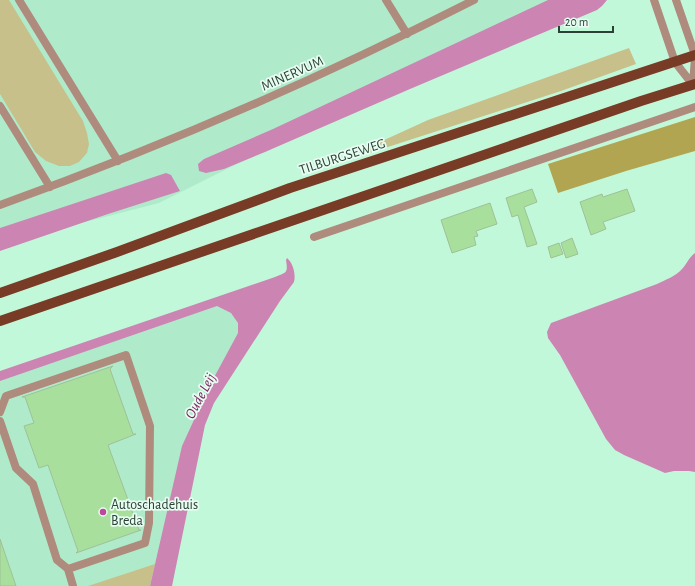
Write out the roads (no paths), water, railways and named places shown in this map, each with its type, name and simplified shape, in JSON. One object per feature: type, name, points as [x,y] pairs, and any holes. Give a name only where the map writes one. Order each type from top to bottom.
[{"type":"main road","name":"TILBURGSEWEG","points":[[0,293],[117,252],[290,188],[695,56]]},
{"type":"main road","points":[[0,321],[694,84]]},
{"type":"street","points":[[19,0],[118,161]]},
{"type":"street","points":[[386,0],[407,34]]},
{"type":"street","name":"MINERVUM","points":[[0,205],[50,188],[215,122],[407,34],[474,0]]},
{"type":"street","points":[[654,0],[675,62],[694,84]]},
{"type":"street","points":[[676,0],[695,56],[694,84]]},
{"type":"street","points":[[0,106],[50,188]]},
{"type":"street","points":[[314,237],[695,107]]},
{"type":"street","points":[[0,412],[6,396],[126,355],[150,426],[149,523],[145,543],[68,569]]},
{"type":"street","points":[[0,421],[16,468],[33,484],[57,560],[68,569],[73,586]]},
{"type":"place","name":"Autoschadehuis Breda","points":[[103,512]]},
{"type":"water label","name":"Oude Leij","points":[[200,396]]}]
